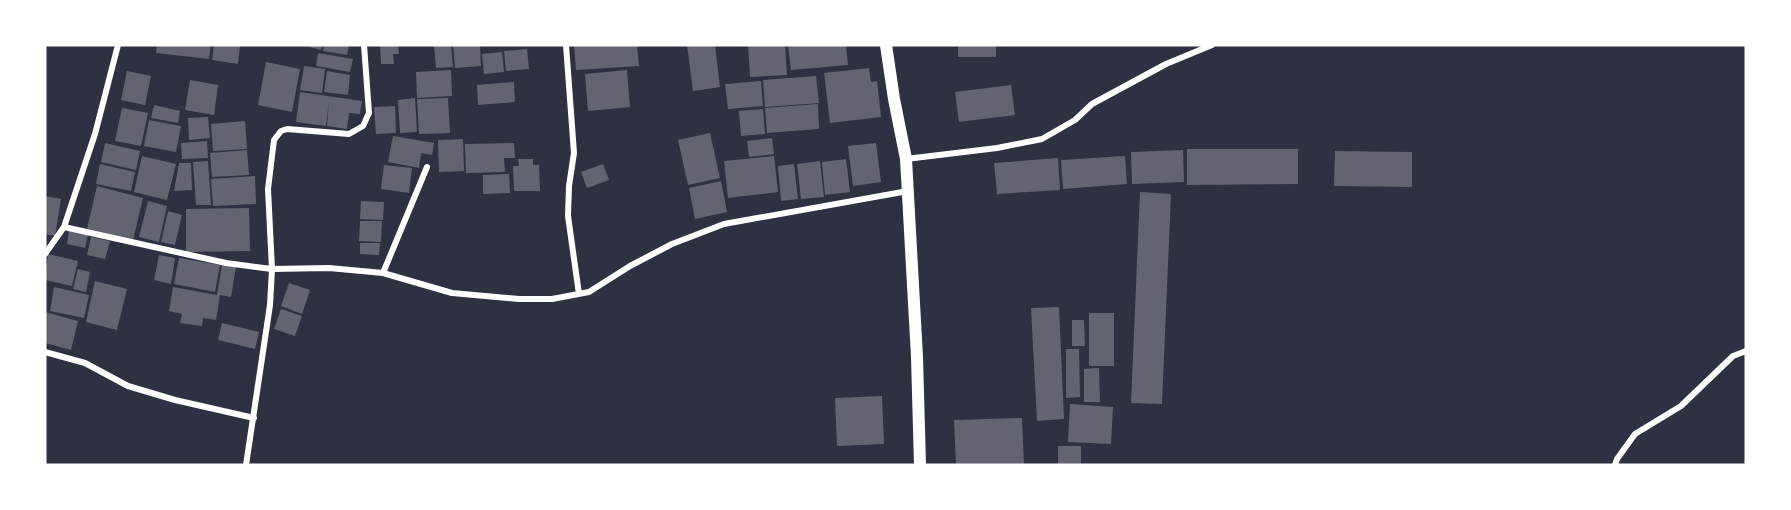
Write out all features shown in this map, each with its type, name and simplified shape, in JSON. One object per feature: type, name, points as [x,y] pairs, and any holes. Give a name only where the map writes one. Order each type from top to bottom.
[{"type":"main road","points":[[886,45],[906,159],[917,357],[920,465]]},
{"type":"street","points":[[45,254],[64,227],[95,134],[118,45]]},
{"type":"street","points":[[246,465],[270,305],[272,269],[268,189],[274,140],[281,131],[287,129],[349,134],[363,126],[369,113],[364,45]]},
{"type":"street","points":[[566,45],[574,153],[569,186],[568,216],[579,294]]},
{"type":"street","points":[[906,159],[997,148],[1042,139],[1075,120],[1092,104],[1194,48],[1212,45]]},
{"type":"street","points":[[383,273],[427,167]]},
{"type":"street","points":[[64,227],[226,262],[272,269],[329,268],[383,273],[452,293],[552,299],[589,292],[630,266],[672,244],[723,224],[908,191]]},
{"type":"street","points":[[1615,465],[1635,434],[1681,406],[1733,356],[1746,351]]},
{"type":"street","points":[[45,352],[85,363],[128,386],[175,400],[254,418]]},
{"type":"building","points":[[157,45],[211,45],[209,59],[156,53]]},
{"type":"building","points":[[214,45],[240,45],[238,64],[212,60]]},
{"type":"building","points":[[302,45],[322,45],[321,50]]},
{"type":"building","points":[[324,45],[349,45],[347,55],[323,51]]},
{"type":"building","points":[[380,45],[398,45],[399,54],[393,54],[394,64],[381,64]]},
{"type":"building","points":[[434,45],[451,45],[453,67],[436,68]]},
{"type":"building","points":[[453,45],[480,45],[481,66],[455,68]]},
{"type":"building","points":[[574,45],[637,45],[639,66],[576,70]]},
{"type":"building","points":[[687,45],[715,45],[720,87],[693,91]]},
{"type":"building","points":[[748,45],[785,45],[787,75],[750,77]]},
{"type":"building","points":[[788,45],[846,45],[848,65],[791,70]]},
{"type":"building","points":[[958,45],[996,45],[996,57],[958,57]]},
{"type":"building","points":[[527,49],[529,69],[506,71],[504,51]]},
{"type":"building","points":[[502,52],[504,72],[484,74],[482,54]]},
{"type":"building","points":[[318,53],[353,59],[350,72],[316,66]]},
{"type":"building","points":[[266,62],[300,69],[292,112],[258,105]]},
{"type":"building","points":[[304,66],[325,69],[322,93],[300,90]]},
{"type":"building","points":[[869,68],[871,82],[877,81],[881,117],[830,123],[824,73]]},
{"type":"building","points":[[451,70],[452,96],[417,98],[416,72]]},
{"type":"building","points":[[627,70],[630,107],[588,111],[585,74]]},
{"type":"building","points":[[127,71],[151,76],[145,105],[121,100]]},
{"type":"building","points":[[327,71],[350,75],[348,95],[324,92]]},
{"type":"building","points":[[816,76],[819,103],[765,107],[763,80]]},
{"type":"building","points":[[190,80],[218,85],[214,115],[185,110]]},
{"type":"building","points":[[761,81],[763,106],[728,109],[725,84]]},
{"type":"building","points":[[514,82],[515,102],[478,105],[477,85]]},
{"type":"building","points":[[1011,85],[1015,115],[959,122],[955,92]]},
{"type":"building","points":[[300,92],[362,101],[360,114],[349,113],[347,129],[327,126],[329,101],[326,126],[296,122]]},
{"type":"building","points":[[415,98],[417,132],[400,133],[398,100]]},
{"type":"building","points":[[448,98],[450,133],[419,134],[417,99]]},
{"type":"building","points":[[818,104],[819,129],[767,133],[765,108]]},
{"type":"building","points":[[154,105],[180,111],[178,123],[151,118]]},
{"type":"building","points":[[395,106],[396,133],[376,134],[374,107]]},
{"type":"building","points":[[122,108],[148,113],[141,146],[115,141]]},
{"type":"building","points":[[763,109],[765,134],[741,136],[739,111]]},
{"type":"building","points":[[208,117],[210,138],[189,140],[188,118]]},
{"type":"building","points":[[149,120],[181,126],[176,152],[144,146]]},
{"type":"building","points":[[245,121],[247,149],[213,151],[211,124]]},
{"type":"building","points":[[710,133],[720,178],[688,185],[678,140]]},
{"type":"building","points":[[393,136],[434,143],[432,155],[421,153],[419,168],[388,162]]},
{"type":"building","points":[[772,138],[774,154],[749,157],[747,141]]},
{"type":"building","points":[[463,139],[464,171],[439,172],[438,140]]},
{"type":"building","points":[[207,141],[208,158],[182,159],[181,143]]},
{"type":"building","points":[[105,143],[140,151],[136,170],[101,162]]},
{"type":"building","points":[[514,143],[515,158],[504,158],[505,172],[466,173],[465,144]]},
{"type":"building","points":[[876,143],[881,182],[853,186],[848,146]]},
{"type":"building","points":[[1187,149],[1298,149],[1298,184],[1187,185]]},
{"type":"building","points":[[247,150],[249,175],[212,177],[210,153]]},
{"type":"building","points":[[1183,150],[1184,182],[1132,184],[1131,152]]},
{"type":"building","points":[[1335,151],[1412,152],[1412,187],[1334,186]]},
{"type":"building","points":[[142,156],[176,164],[167,200],[134,192]]},
{"type":"building","points":[[774,156],[778,192],[728,198],[724,161]]},
{"type":"building","points":[[1125,156],[1127,184],[1063,189],[1061,160]]},
{"type":"building","points":[[1058,158],[1060,190],[997,194],[994,163]]},
{"type":"building","points":[[518,159],[533,159],[533,165],[539,165],[540,191],[514,191],[513,166],[519,166]]},
{"type":"building","points":[[846,159],[850,192],[825,195],[822,162]]},
{"type":"building","points":[[208,161],[211,205],[196,205],[193,162]]},
{"type":"building","points":[[820,161],[824,197],[801,199],[797,164]]},
{"type":"building","points":[[179,163],[191,163],[192,190],[174,191]]},
{"type":"building","points":[[100,164],[135,172],[131,191],[96,184]]},
{"type":"building","points":[[603,164],[609,180],[587,188],[581,172]]},
{"type":"building","points":[[794,164],[798,199],[781,201],[778,166]]},
{"type":"building","points":[[384,165],[412,168],[409,193],[381,189]]},
{"type":"building","points":[[509,174],[510,193],[483,194],[483,175]]},
{"type":"building","points":[[255,176],[256,204],[213,206],[211,179]]},
{"type":"building","points":[[721,181],[727,212],[695,219],[689,188]]},
{"type":"building","points":[[97,186],[143,198],[133,240],[87,229]]},
{"type":"building","points":[[1140,192],[1171,194],[1162,404],[1131,403]]},
{"type":"building","points":[[45,196],[61,199],[55,236],[45,234]]},
{"type":"building","points":[[148,201],[167,206],[159,242],[139,237]]},
{"type":"building","points":[[361,201],[384,202],[383,220],[360,219]]},
{"type":"building","points":[[249,208],[250,251],[186,252],[186,209]]},
{"type":"building","points":[[168,211],[182,215],[175,245],[161,242]]},
{"type":"building","points":[[360,221],[382,221],[381,242],[359,241]]},
{"type":"building","points":[[69,231],[88,235],[85,248],[67,244]]},
{"type":"building","points":[[91,237],[110,241],[105,259],[87,255]]},
{"type":"building","points":[[360,243],[380,243],[379,255],[360,254]]},
{"type":"building","points":[[48,254],[78,261],[72,286],[45,280]]},
{"type":"building","points":[[159,255],[175,258],[171,284],[154,280]]},
{"type":"building","points":[[179,258],[220,265],[215,292],[174,284]]},
{"type":"building","points":[[222,265],[236,267],[231,297],[220,295],[216,320],[203,318],[202,326],[180,323],[182,314],[169,311],[173,287],[217,295]]},
{"type":"building","points":[[78,269],[90,272],[86,292],[73,289]]},
{"type":"building","points":[[95,281],[127,289],[117,330],[86,322]]},
{"type":"building","points":[[289,283],[310,290],[302,314],[281,306]]},
{"type":"building","points":[[54,287],[89,295],[84,318],[50,311]]},
{"type":"building","points":[[1059,307],[1064,419],[1037,421],[1031,308]]},
{"type":"building","points":[[281,309],[302,316],[295,336],[274,329]]},
{"type":"building","points":[[45,312],[78,321],[71,350],[45,343]]},
{"type":"building","points":[[1089,313],[1114,313],[1114,366],[1089,366]]},
{"type":"building","points":[[1072,320],[1084,320],[1085,346],[1072,346]]},
{"type":"building","points":[[222,323],[259,332],[255,349],[218,340]]},
{"type":"building","points":[[1066,349],[1079,349],[1080,397],[1066,398]]},
{"type":"building","points":[[1099,368],[1100,402],[1084,402],[1084,369]]},
{"type":"building","points":[[882,396],[884,444],[837,446],[835,398]]},
{"type":"building","points":[[1070,404],[1113,407],[1111,444],[1068,442]]},
{"type":"building","points":[[1022,418],[1024,465],[956,465],[954,420]]},
{"type":"building","points":[[1058,446],[1081,446],[1081,465],[1058,465]]}]
